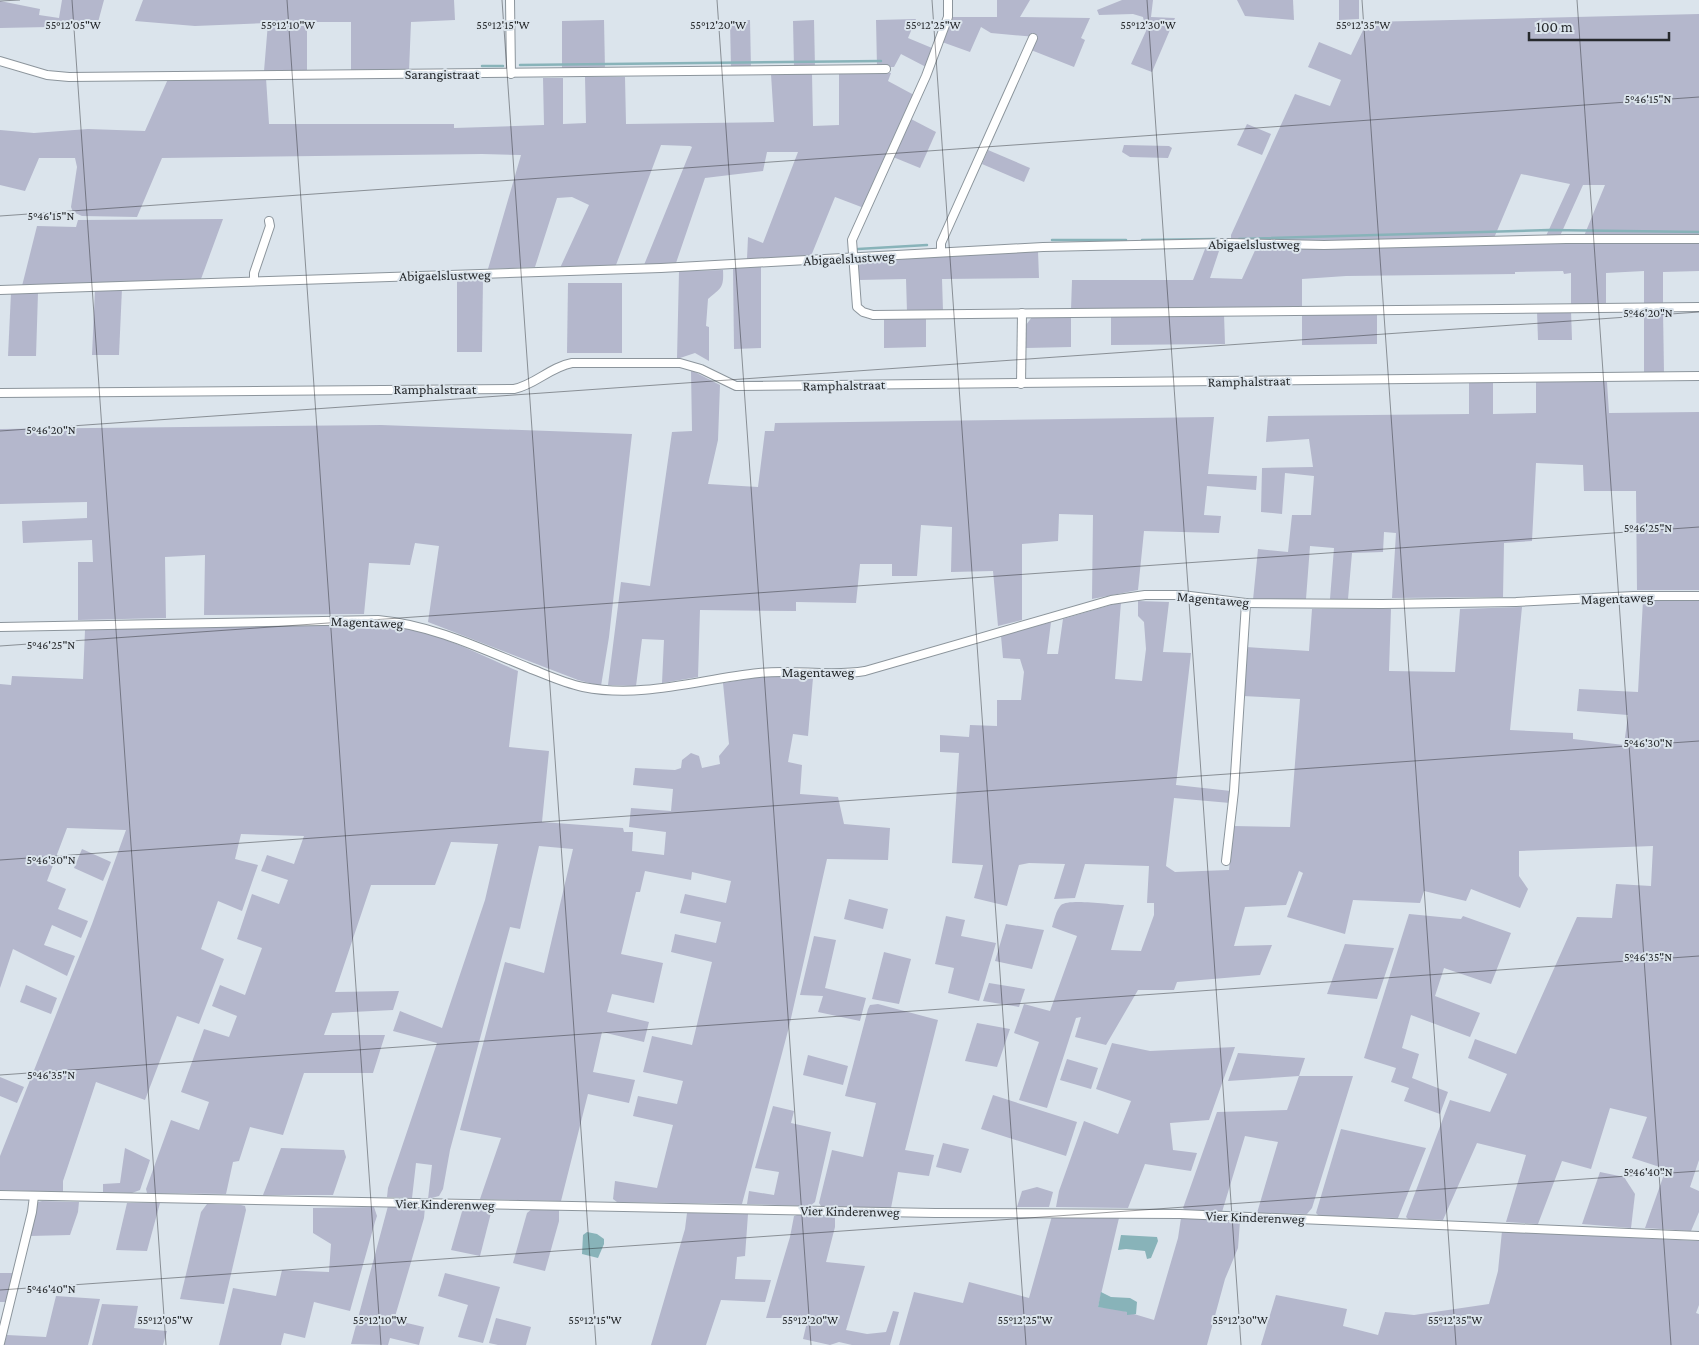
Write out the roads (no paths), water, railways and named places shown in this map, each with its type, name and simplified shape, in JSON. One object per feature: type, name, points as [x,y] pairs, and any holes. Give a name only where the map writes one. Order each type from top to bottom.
[{"type":"street","points":[[510,0],[511,74]]},
{"type":"street","points":[[948,0],[948,17],[926,76],[852,240],[857,307],[863,312],[873,315],[1699,307]]},
{"type":"street","points":[[941,252],[941,243],[1033,38]]},
{"type":"street","name":"Sarangistraat","points":[[0,61],[47,75],[69,78],[886,69]]},
{"type":"street","points":[[254,280],[254,273],[270,226],[270,220]]},
{"type":"street","name":"Abigaelslustweg","points":[[0,290],[254,280],[642,269],[941,252],[1219,243],[1324,244],[1566,239],[1699,239]]},
{"type":"street","points":[[1021,384],[1022,313]]},
{"type":"street","name":"Ramphalstraat","points":[[0,392],[514,389],[525,386],[556,368],[572,363],[680,363],[702,369],[736,386],[1699,376]]},
{"type":"street","name":"Magentaweg","points":[[0,627],[378,620],[405,622],[447,635],[561,680],[604,690],[638,691],[761,672],[842,674],[865,672],[1124,598],[1182,596],[1246,603],[1491,603],[1634,596],[1699,596]]},
{"type":"street","points":[[1226,861],[1234,791],[1246,603]]},
{"type":"street","name":"Vier Kinderenweg","points":[[0,1195],[936,1213],[1178,1214],[1699,1236]]},
{"type":"street","points":[[0,1343],[32,1212],[34,1196]]},
{"type":"waterway","points":[[520,65],[881,61]]},
{"type":"waterway","points":[[482,66],[503,66]]},
{"type":"waterway","points":[[1239,239],[1549,230],[1699,232]]},
{"type":"waterway","points":[[1142,240],[1217,239]]},
{"type":"waterway","points":[[1052,240],[1126,240]]},
{"type":"waterway","points":[[858,249],[927,245]]}]
